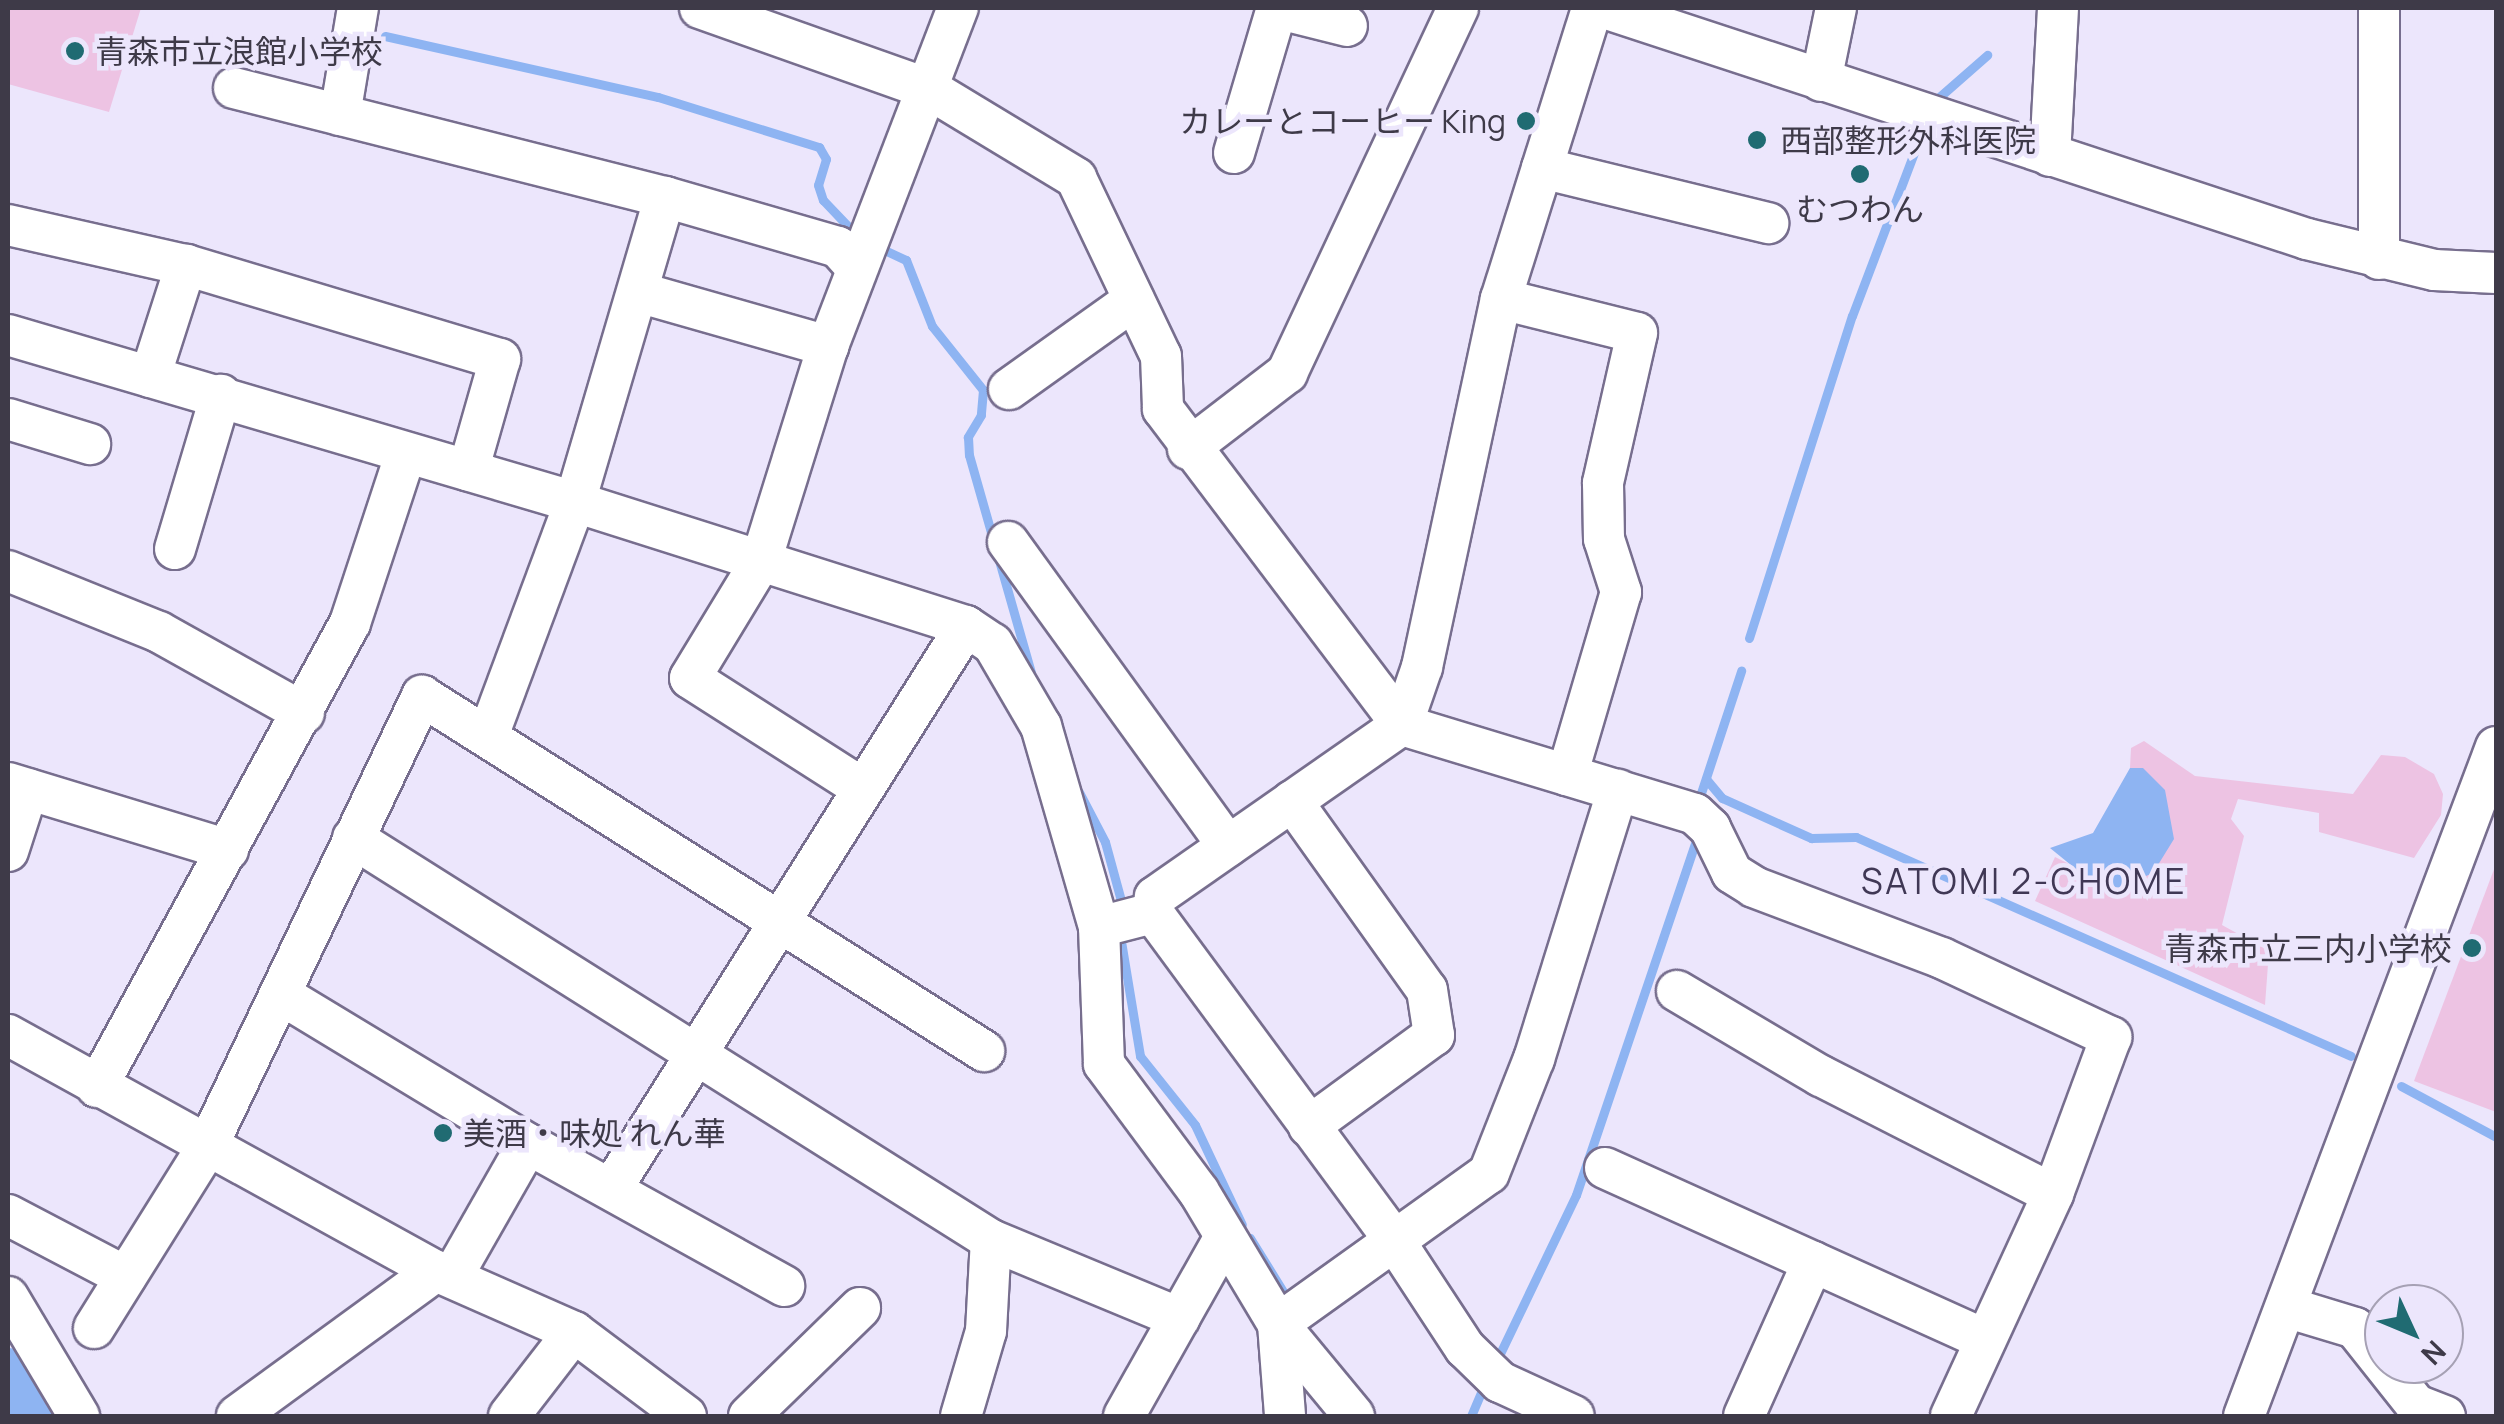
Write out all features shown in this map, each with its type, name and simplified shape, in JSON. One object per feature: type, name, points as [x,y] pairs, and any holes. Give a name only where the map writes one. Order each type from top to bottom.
[{"type":"street","points":[[340,116],[358,8]]},
{"type":"street","points":[[700,8],[928,88],[1076,178],[1161,356],[1163,409],[1188,449],[1402,725],[1695,814],[1710,828],[1732,873],[1754,888],[1942,958],[2111,1037],[2053,1194],[1952,1416]]},
{"type":"street","points":[[862,788],[690,678],[762,561],[828,346],[958,8]]},
{"type":"street","points":[[1234,153],[1278,8],[1347,26]]},
{"type":"street","points":[[1188,449],[1287,372],[1458,8]]},
{"type":"street","points":[[1574,1416],[1500,1382],[1465,1348],[1392,1237],[1153,913],[1155,897],[1402,725],[1422,667],[1501,299],[1592,8]]},
{"type":"street","points":[[1604,8],[2050,156],[2379,259],[2434,270],[2496,272]]},
{"type":"street","points":[[1821,80],[1836,8]]},
{"type":"street","points":[[2050,156],[2058,8]]},
{"type":"street","points":[[2379,8],[2379,259]]},
{"type":"street","points":[[234,88],[665,196],[838,247],[865,251]]},
{"type":"street","points":[[1542,168],[1768,223]]},
{"type":"street","points":[[488,736],[574,502],[665,196]]},
{"type":"street","points":[[8,224],[186,265],[500,359],[468,472]]},
{"type":"street","points":[[150,377],[186,265]]},
{"type":"street","points":[[638,292],[828,346]]},
{"type":"street","points":[[1501,299],[1637,333],[1603,483],[1604,539],[1621,592],[1567,775]]},
{"type":"street","points":[[1010,389],[1134,300]]},
{"type":"street","points":[[8,335],[574,502],[966,626],[993,644],[1041,726],[1099,927],[1104,1064],[1199,1192],[1223,1240],[1258,1282],[1278,1324],[1354,1416]]},
{"type":"street","points":[[175,549],[221,396]]},
{"type":"street","points":[[8,418],[90,444]]},
{"type":"street","points":[[97,1088],[350,623],[406,453]]},
{"type":"street","points":[[1008,542],[1228,846]]},
{"type":"street","points":[[8,571],[160,632],[304,713]]},
{"type":"street","points":[[612,1188],[966,626]]},
{"type":"street","points":[[94,1328],[207,1147],[422,696],[984,1051]]},
{"type":"street","points":[[2244,1416],[2496,747]]},
{"type":"street","points":[[8,851],[18,786],[228,850]]},
{"type":"street","points":[[1278,1324],[1392,1237],[1489,1173],[1534,1059],[1618,790]]},
{"type":"street","points":[[1292,802],[1427,990],[1434,1035],[1309,1126]]},
{"type":"street","points":[[353,838],[991,1240],[1179,1318]]},
{"type":"street","points":[[1099,927],[1153,913]]},
{"type":"street","points":[[1677,991],[1821,1076],[2053,1194]]},
{"type":"street","points":[[280,994],[528,1144],[784,1286]]},
{"type":"street","points":[[8,1035],[97,1088],[444,1274],[574,1332],[686,1416]]},
{"type":"street","points":[[237,1416],[444,1274],[528,1144]]},
{"type":"street","points":[[1605,1168],[1984,1339]]},
{"type":"street","points":[[8,1215],[126,1277]]},
{"type":"street","points":[[962,1416],[986,1330],[991,1240]]},
{"type":"street","points":[[1124,1416],[1223,1240]]},
{"type":"street","points":[[1744,1416],[1813,1262]]},
{"type":"street","points":[[8,1297],[79,1416]]},
{"type":"street","points":[[2286,1306],[2355,1328],[2416,1405],[2436,1415]]},
{"type":"street","points":[[749,1416],[860,1308]]},
{"type":"street","points":[[1278,1324],[1284,1416]]},
{"type":"street","points":[[508,1416],[574,1332]]},
{"type":"shaded area","name":"青森市立浪館小学校","points":[[8,8],[141,8],[109,112],[8,84]]},
{"type":"shaded area","points":[[2144,741],[2195,776],[2353,794],[2381,755],[2405,757],[2434,774],[2443,794],[2441,815],[2414,858],[2319,832],[2319,813],[2238,799],[2231,819],[2244,836],[2222,925],[2269,951],[2265,1005],[2035,901],[2055,857],[2118,888],[2143,768],[2130,768],[2131,748]]},
{"type":"shaded area","name":"青森市立三内小学校","points":[[2496,864],[2496,1112],[2414,1081]]},
{"type":"water","points":[[2130,768],[2143,768],[2165,790],[2174,839],[2153,873],[2118,888],[2082,874],[2050,848],[2093,833]]},
{"type":"waterway","points":[[385,36],[658,97],[819,147],[826,159],[818,185],[823,200],[859,238]]},
{"type":"waterway","points":[[1937,99],[1987,55]]},
{"type":"waterway","points":[[1749,638],[1852,316],[1921,134]]},
{"type":"waterway","points":[[878,247],[906,260],[932,326],[983,390],[981,415],[968,437],[969,455],[1031,672]]},
{"type":"waterway","points":[[1700,796],[1741,671]]},
{"type":"waterway","points":[[1706,779],[1722,798],[1811,838],[1856,837],[2351,1056]]},
{"type":"waterway","points":[[1079,792],[1105,842],[1122,904]]},
{"type":"waterway","points":[[1495,1364],[1576,1195],[1696,840]]},
{"type":"waterway","points":[[1120,935],[1140,1056],[1195,1125],[1242,1225]]},
{"type":"waterway","points":[[2401,1086],[2496,1137]]},
{"type":"waterway","points":[[1250,1238],[1284,1293]]},
{"type":"waterway","points":[[8,1373],[39,1416]]},
{"type":"waterway","points":[[1471,1416],[1481,1393]]},
{"type":"place","name":"青森市立浪館小学校","points":[[75,51]]},
{"type":"place","name":"カレーとコーヒー King","points":[[1526,121]]},
{"type":"place","name":"西部整形外科医院","points":[[1757,140]]},
{"type":"place","name":"むつわん","points":[[1860,174]]},
{"type":"place","name":"青森市立三内小学校","points":[[2472,948]]},
{"type":"place","name":"美酒・味処 れん華","points":[[443,1133]]},
{"type":"district","name":"SATOMI 2-CHOME","points":[[2024,881]]}]
